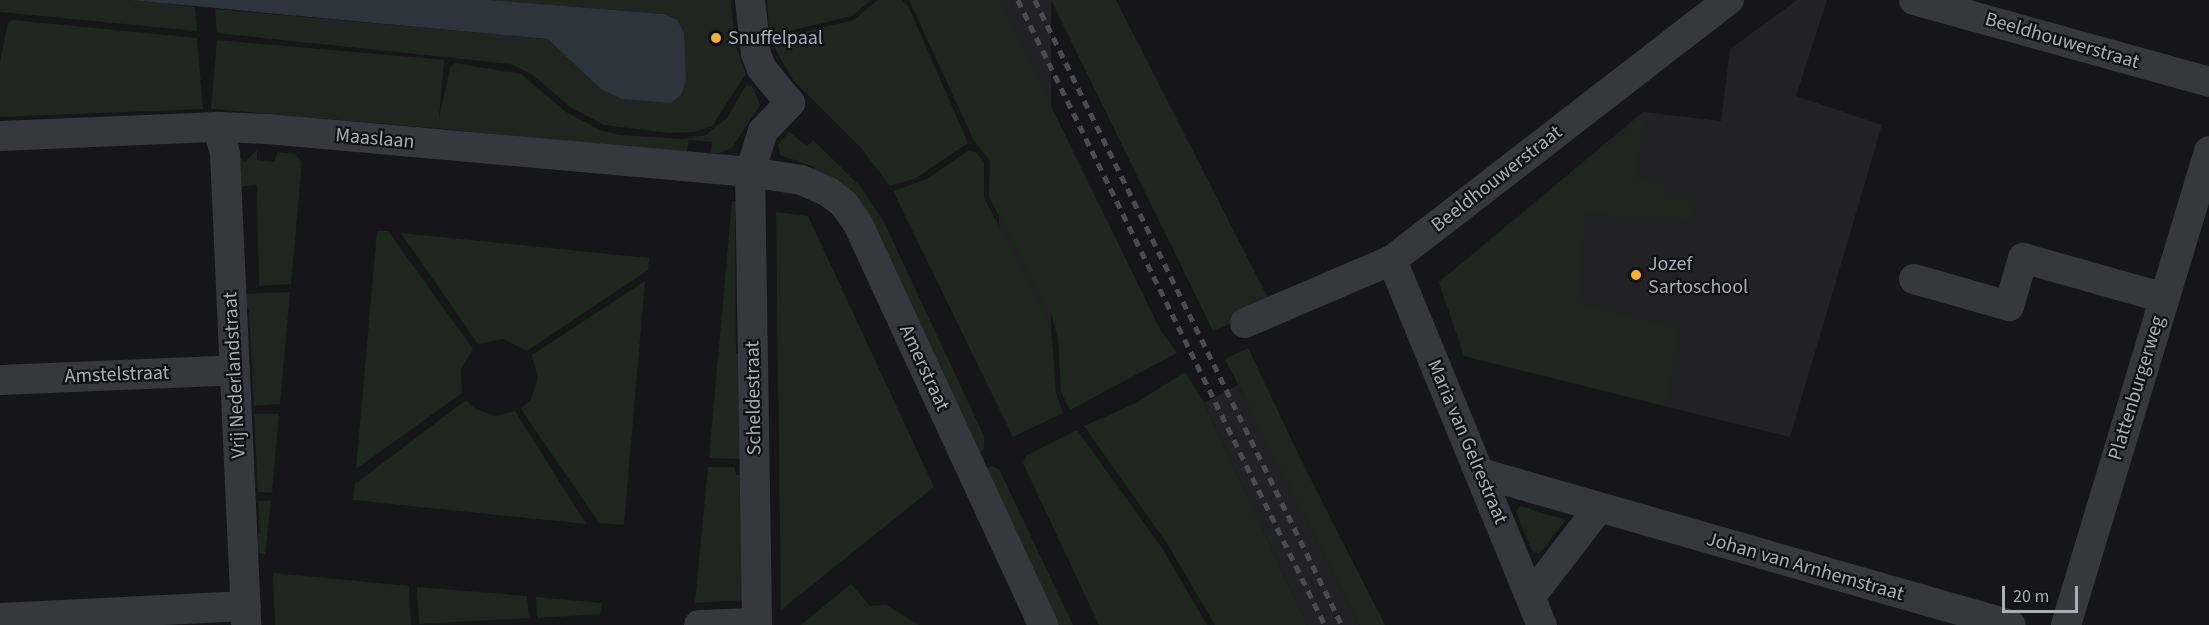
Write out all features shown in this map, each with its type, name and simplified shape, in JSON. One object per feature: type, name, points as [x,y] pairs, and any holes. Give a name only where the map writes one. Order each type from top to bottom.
[{"type":"street","name":"Scheldestraat","points":[[750,0],[756,54],[762,69],[790,103],[763,131],[750,172],[757,624]]},
{"type":"street","name":"Beeldhouwerstraat","points":[[1245,323],[1392,260],[1729,0]]},
{"type":"street","name":"Beeldhouwerstraat","points":[[1914,0],[2209,82]]},
{"type":"street","name":"Maaslaan","points":[[0,136],[218,127],[750,172]]},
{"type":"street","name":"Vrij Nederlandstraat","points":[[218,127],[225,154],[246,616]]},
{"type":"street","name":"Plattenburgerweg","points":[[2066,625],[2209,151]]},
{"type":"street","name":"Amerstraat","points":[[750,172],[801,180],[826,191],[844,204],[858,225],[1043,625]]},
{"type":"street","points":[[1914,279],[2009,306],[2023,258],[2164,298]]},
{"type":"street","name":"Maria van Gelrestraat","points":[[1392,260],[1542,625]]},
{"type":"street","name":"Amstelstraat","points":[[0,380],[235,370]]},
{"type":"street","name":"Johan van Arnhemstraat","points":[[1480,473],[2011,625]]},
{"type":"street","points":[[1532,597],[1599,508]]},
{"type":"street","points":[[0,618],[246,616]]},
{"type":"street","points":[[699,625],[757,624]]},
{"type":"shaded area","points":[[0,0],[129,0],[195,7],[197,31],[0,12]]},
{"type":"shaded area","points":[[129,0],[491,0],[663,14],[677,20],[684,33],[686,80],[681,95],[671,103],[622,99],[601,89],[548,39]]},
{"type":"shaded area","points":[[491,0],[731,0],[735,45],[746,74],[712,126],[694,132],[669,133],[604,125],[570,107],[533,75],[511,64],[217,33],[215,9],[548,39],[586,74],[663,14]]},
{"type":"shaded area","points":[[767,0],[871,0],[852,16],[769,36]]},
{"type":"shaded area","points":[[878,0],[902,0],[909,8],[968,143],[916,178],[890,186],[861,148],[793,80],[770,40],[854,20]]},
{"type":"shaded area","points":[[909,0],[999,0],[1161,331],[1177,353],[1070,410],[1061,392],[1058,338],[1051,313],[989,197],[990,161],[974,141]]},
{"type":"shaded area","points":[[999,0],[1051,0],[1051,351],[999,351]]},
{"type":"shaded area","points":[[1051,0],[1116,0],[1268,298],[1242,319],[1213,331]]},
{"type":"shaded area","points":[[1797,0],[1827,0],[1796,96],[1882,125],[1790,437],[1464,356],[1439,282],[1643,112],[1721,121],[1730,49]]},
{"type":"shaded area","points":[[13,20],[197,38],[203,109],[0,117],[0,62],[8,23]]},
{"type":"shaded area","points":[[217,40],[444,60],[438,129],[211,109]]},
{"type":"shaded area","points":[[455,63],[521,74],[566,112],[602,131],[620,135],[683,139],[706,135],[727,118],[746,85],[752,86],[760,105],[732,148],[720,153],[711,153],[712,142],[689,140],[686,155],[437,128],[450,68]]},
{"type":"shaded area","points":[[1644,116],[1635,179],[1667,185],[1665,197],[1696,201],[1693,219],[1585,214],[1578,304],[1679,328],[1666,406],[1464,356],[1439,282]]},
{"type":"shaded area","points":[[789,132],[807,146],[813,140],[859,185],[884,222],[984,436],[984,449],[979,453],[813,174],[814,167],[780,155],[778,144]]},
{"type":"shaded area","points":[[257,150],[257,160],[275,162],[277,152],[295,154],[302,162],[291,284],[259,286],[257,185],[238,187],[237,154],[245,162]]},
{"type":"shaded area","points":[[968,151],[976,152],[984,162],[984,198],[1046,316],[1052,338],[1056,393],[1063,413],[1013,437],[893,191],[927,179]]},
{"type":"shaded area","points":[[732,201],[742,202],[740,213],[735,215],[736,353],[742,354],[745,459],[709,458]]},
{"type":"shaded area","points":[[776,212],[808,216],[934,487],[781,610]]},
{"type":"shaded area","points":[[377,231],[388,231],[473,349],[461,369],[462,393],[356,469]]},
{"type":"shaded area","points":[[401,233],[649,258],[648,270],[527,351],[503,339],[478,344]]},
{"type":"shaded area","points":[[645,281],[624,525],[599,523],[521,409],[531,399],[538,378],[532,355]]},
{"type":"shaded area","points":[[290,292],[280,404],[254,406],[249,310],[243,304],[243,294]]},
{"type":"shaded area","points":[[1248,348],[1305,468],[1385,625],[1360,625],[1225,359]]},
{"type":"shaded area","points":[[1185,372],[1204,403],[1307,625],[1215,625],[1168,545],[1084,426],[1136,403]]},
{"type":"shaded area","points":[[1238,385],[1360,625],[1307,625],[1204,403]]},
{"type":"shaded area","points":[[466,400],[474,408],[495,416],[515,411],[586,524],[353,500],[355,484]]},
{"type":"shaded area","points":[[254,414],[279,414],[272,493],[258,492]]},
{"type":"shaded area","points":[[1077,430],[1162,548],[1207,625],[1099,625],[1023,463],[1027,455]]},
{"type":"shaded area","points":[[991,466],[999,469],[1073,625],[1054,625],[982,470]]},
{"type":"shaded area","points":[[708,467],[735,467],[736,475],[745,475],[747,600],[695,603]]},
{"type":"shaded area","points":[[258,501],[271,501],[265,554],[254,553],[254,541],[260,533]]},
{"type":"shaded area","points":[[1520,506],[1566,520],[1539,554],[1532,551],[1516,512]]},
{"type":"shaded area","points":[[273,573],[409,586],[411,625],[275,625]]},
{"type":"shaded area","points":[[851,584],[870,606],[886,605],[919,625],[801,625]]},
{"type":"shaded area","points":[[417,587],[527,596],[529,618],[419,624]]},
{"type":"shaded area","points":[[536,597],[602,603],[600,614],[537,618]]},
{"type":"railway","points":[[1018,0],[1325,625]]},
{"type":"railway","points":[[1035,0],[1342,625]]},
{"type":"place","name":"Snuffelpaal","points":[[716,38]]},
{"type":"place","name":"Jozef Sartoschool","points":[[1636,275]]}]
